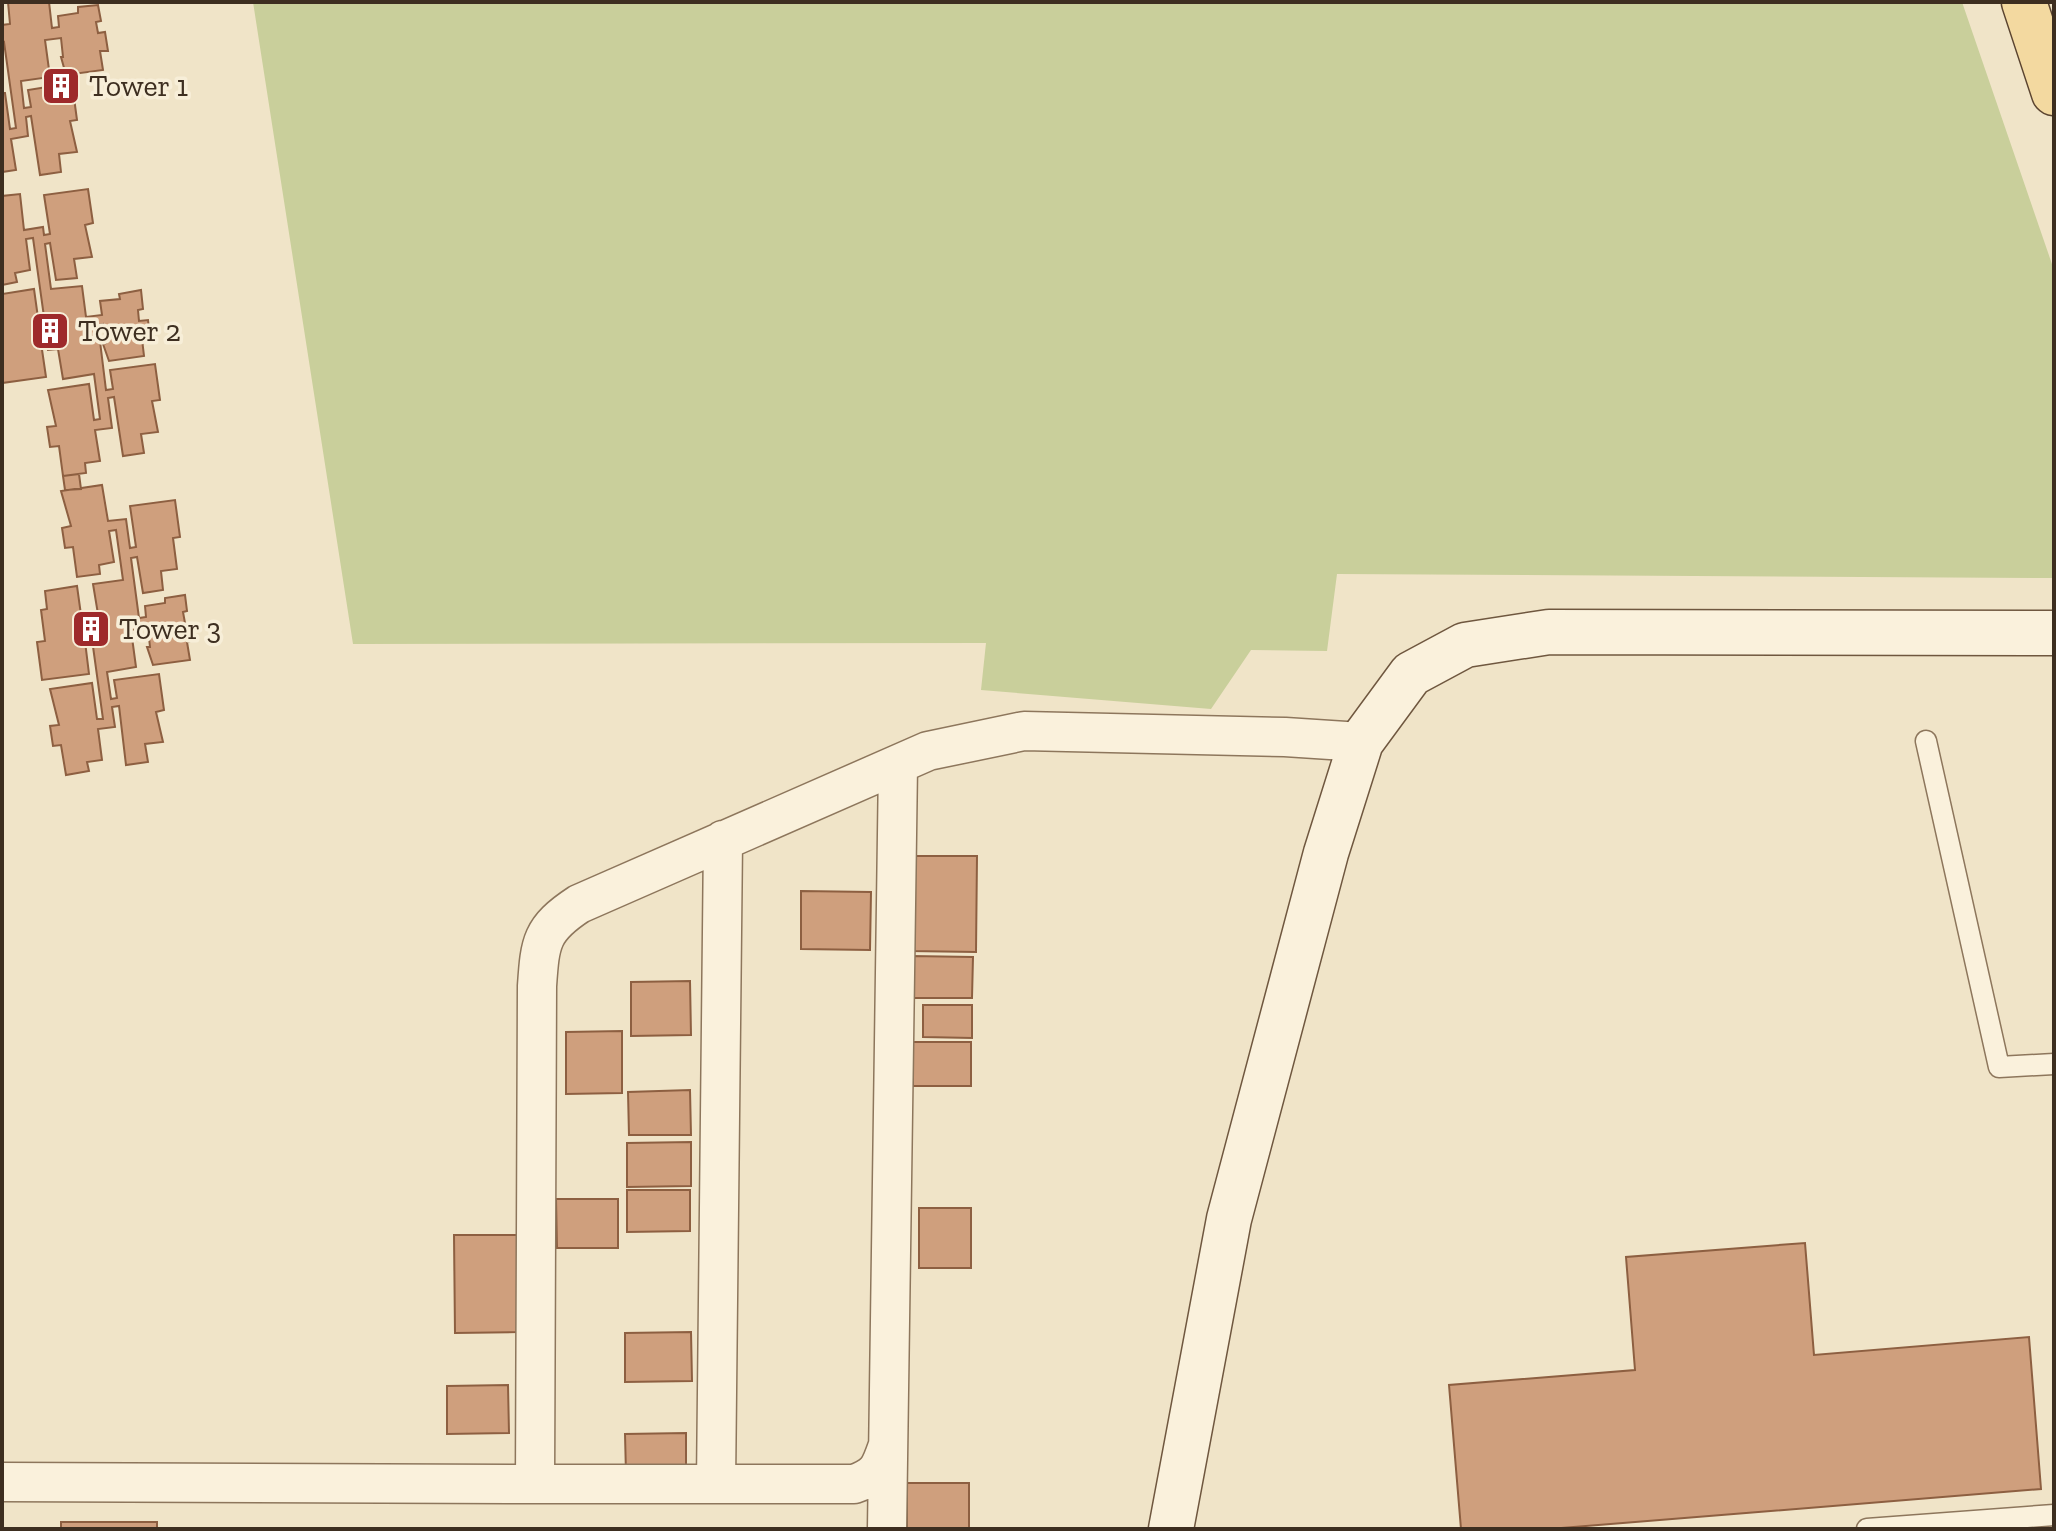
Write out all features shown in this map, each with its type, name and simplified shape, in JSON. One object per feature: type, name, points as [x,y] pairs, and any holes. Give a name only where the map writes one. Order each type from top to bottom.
[{"type":"main road","points":[[2024,2],[2054,93]]},
{"type":"street","points":[[1171,1529],[1229,1219],[1326,853],[1361,742],[1411,674],[1465,645],[1549,632],[2054,633]]},
{"type":"street","points":[[535,1484],[537,986],[540,950],[555,920],[579,904],[928,751],[1024,731],[1285,737],[1361,742]]},
{"type":"street","points":[[887,1529],[898,765]]},
{"type":"street","points":[[716,1484],[723,840]]},
{"type":"street","points":[[2,1482],[854,1484],[879,1470],[888,1445]]},
{"type":"lane","points":[[1926,741],[1999,1067],[2054,1064]]},
{"type":"lane","points":[[1867,1529],[2054,1515]]},
{"type":"green space","points":[[253,2],[1962,2],[2054,270],[2054,578],[1337,574],[1327,651],[1251,650],[1211,709],[981,690],[986,643],[353,644]]},
{"type":"building","name":"Tower 1","points":[[8,2],[49,2],[52,28],[59,27],[58,16],[78,13],[78,7],[98,5],[101,21],[96,22],[98,33],[105,32],[108,51],[100,51],[103,70],[66,75],[61,57],[61,38],[45,40],[50,77],[21,81],[24,108],[31,107],[28,90],[72,83],[77,120],[70,121],[77,152],[59,154],[61,172],[40,175],[31,116],[26,117],[28,136],[11,139],[16,170],[2,172],[2,93],[5,93],[10,129],[16,128],[2,43],[2,25],[10,24]]},
{"type":"building","name":"Tower 2","points":[[88,189],[93,223],[85,225],[92,257],[74,259],[77,278],[56,280],[50,243],[45,244],[51,289],[82,286],[86,317],[102,315],[100,301],[120,299],[119,294],[141,290],[143,309],[138,310],[139,321],[148,320],[150,338],[142,339],[144,356],[109,361],[103,344],[106,343],[103,324],[98,325],[106,390],[113,389],[110,370],[155,364],[160,400],[152,401],[158,432],[141,434],[144,453],[123,456],[114,397],[108,398],[112,428],[95,430],[100,461],[85,463],[86,473],[63,476],[59,446],[50,447],[47,427],[56,426],[48,390],[89,384],[94,420],[100,419],[94,374],[63,379],[58,349],[48,350],[46,336],[40,336],[46,377],[2,383],[2,294],[34,289],[39,325],[45,324],[33,238],[26,239],[30,270],[15,273],[17,282],[2,285],[2,196],[20,194],[24,230],[43,227],[44,235],[50,234],[44,195]]},
{"type":"building","points":[[79,474],[81,489],[65,490],[63,476]]},
{"type":"building","name":"Tower 3","points":[[102,485],[108,521],[126,519],[130,548],[136,547],[130,506],[175,500],[180,537],[173,538],[177,569],[161,571],[163,590],[143,593],[137,557],[131,558],[139,618],[146,617],[145,606],[165,603],[165,598],[185,595],[185,623],[192,623],[194,640],[187,642],[190,660],[153,665],[147,647],[150,647],[148,628],[131,630],[136,667],[107,672],[111,699],[117,698],[114,680],[159,674],[164,710],[156,712],[163,742],[145,744],[148,762],[126,765],[119,706],[112,707],[115,727],[98,729],[102,760],[87,762],[89,771],[66,775],[61,745],[53,746],[50,726],[59,725],[50,689],[92,683],[97,719],[103,719],[91,632],[84,633],[89,674],[42,680],[37,642],[45,641],[41,610],[47,609],[45,591],[77,586],[82,622],[88,621],[87,615],[98,614],[93,584],[123,580],[116,530],[109,531],[114,562],[99,565],[100,574],[77,577],[73,547],[65,548],[62,528],[71,526],[61,491]]},
{"type":"building","points":[[911,856],[977,856],[976,952],[910,951]]},
{"type":"building","points":[[801,891],[871,892],[870,950],[801,949]]},
{"type":"building","points":[[911,956],[973,957],[972,998],[910,998]]},
{"type":"building","points":[[690,981],[691,1035],[631,1036],[631,982]]},
{"type":"building","points":[[923,1005],[972,1005],[972,1038],[923,1037]]},
{"type":"building","points":[[622,1031],[622,1093],[566,1094],[566,1032]]},
{"type":"building","points":[[913,1042],[971,1042],[971,1086],[913,1086]]},
{"type":"building","points":[[690,1090],[691,1135],[629,1135],[628,1092]]},
{"type":"building","points":[[691,1142],[691,1186],[627,1187],[627,1143]]},
{"type":"building","points":[[627,1190],[690,1190],[690,1231],[627,1232]]},
{"type":"building","points":[[556,1199],[618,1199],[618,1248],[557,1248]]},
{"type":"building","points":[[919,1208],[971,1208],[971,1268],[919,1268]]},
{"type":"building","points":[[454,1235],[517,1235],[518,1332],[455,1333]]},
{"type":"building","points":[[1805,1243],[1814,1355],[2029,1337],[2041,1489],[1549,1529],[1461,1529],[1449,1385],[1635,1370],[1626,1257]]},
{"type":"building","points":[[691,1332],[692,1381],[625,1382],[625,1333]]},
{"type":"building","points":[[508,1385],[509,1433],[447,1434],[447,1386]]},
{"type":"building","points":[[686,1433],[686,1474],[626,1474],[625,1434]]},
{"type":"building","points":[[907,1483],[969,1483],[969,1529],[907,1529]]},
{"type":"building","points":[[61,1522],[157,1522],[157,1529],[61,1529]]},
{"type":"place","name":"Tower 1","points":[[61,86]]},
{"type":"place","name":"Tower 2","points":[[50,331]]},
{"type":"place","name":"Tower 3","points":[[91,629]]}]
